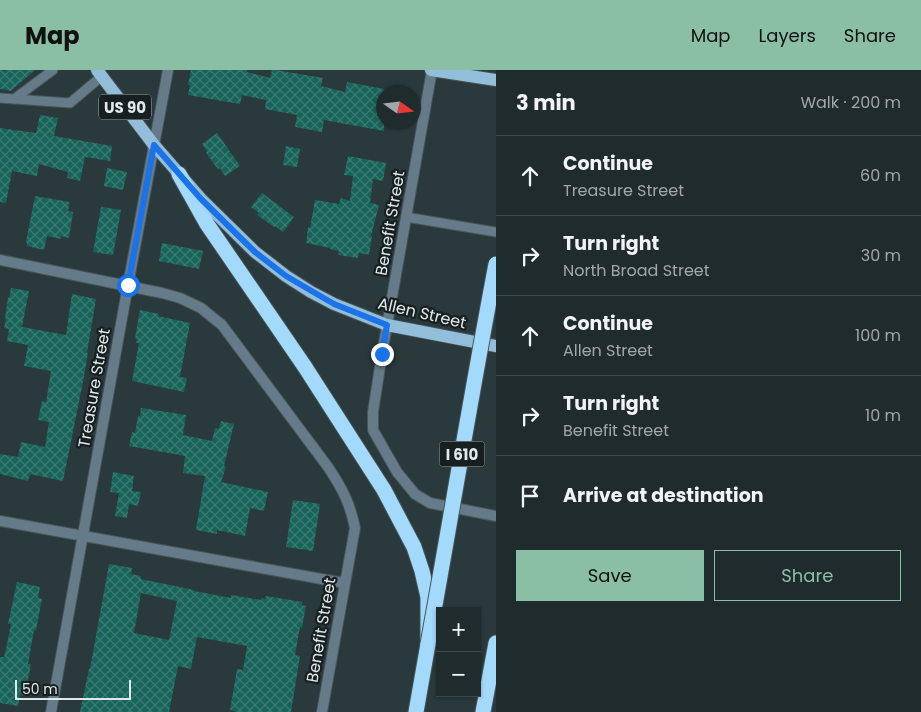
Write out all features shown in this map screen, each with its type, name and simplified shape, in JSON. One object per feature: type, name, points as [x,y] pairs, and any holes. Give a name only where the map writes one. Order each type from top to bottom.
[{"type":"highway","points":[[179,174],[207,224],[304,367],[384,490],[414,547],[422,571],[428,597],[428,644]]},
{"type":"highway","name":"I 610","points":[[416,712],[496,264]]},
{"type":"highway","points":[[484,712],[496,643]]},
{"type":"main road","points":[[432,70],[496,80]]},
{"type":"main road","name":"US 90","points":[[99,73],[154,145],[179,174]]},
{"type":"main road","name":"Allen Street","points":[[179,174],[201,199],[255,252],[286,276],[334,304],[387,325],[496,346]]},
{"type":"street","name":"Treasure Street","points":[[51,712],[168,70]]},
{"type":"street","name":"Benefit Street","points":[[432,70],[382,354],[373,412],[374,430],[397,472],[415,494],[430,503],[496,516]]},
{"type":"street","points":[[0,260],[128,285]]},
{"type":"street","name":"Benefit Street","points":[[128,285],[180,298],[201,308],[222,325],[341,486],[352,513],[355,528],[322,712]]},
{"type":"street","points":[[0,521],[344,584]]},
{"type":"lane","points":[[14,99],[53,70]]},
{"type":"lane","points":[[0,98],[70,103],[99,73]]},
{"type":"lane","points":[[406,217],[496,232]]},
{"type":"building","points":[[0,70],[35,70],[11,91],[0,89]]},
{"type":"building","points":[[191,70],[247,70],[247,72],[270,78],[272,70],[276,70],[323,78],[321,86],[345,92],[347,82],[376,87],[376,130],[324,120],[322,132],[295,127],[297,115],[265,109],[266,100],[242,95],[240,104],[188,95],[190,85],[188,85]]},
{"type":"building","points":[[40,115],[58,118],[54,136],[112,146],[110,161],[85,157],[80,181],[67,178],[68,172],[39,164],[37,176],[12,171],[6,203],[0,202],[0,128],[36,133]]},
{"type":"building","points":[[217,133],[240,166],[225,176],[206,153],[207,151],[202,144]]},
{"type":"building","points":[[286,146],[300,149],[297,167],[283,165]]},
{"type":"building","points":[[348,156],[386,163],[383,181],[373,179],[370,203],[379,205],[371,236],[369,255],[359,253],[358,258],[338,255],[339,251],[306,243],[315,200],[339,204],[341,198],[350,201],[353,176],[344,175]]},
{"type":"building","points":[[107,168],[127,172],[123,190],[104,186]]},
{"type":"building","points":[[262,193],[294,217],[283,232],[257,215],[259,213],[251,207]]},
{"type":"building","points":[[35,196],[70,202],[68,211],[73,212],[69,238],[61,236],[61,239],[47,236],[44,250],[27,246],[26,242]]},
{"type":"building","points":[[101,207],[121,210],[113,255],[93,252]]},
{"type":"building","points":[[162,243],[203,251],[199,269],[159,261]]},
{"type":"building","points":[[11,288],[29,291],[22,327],[66,335],[72,294],[96,299],[83,382],[63,481],[30,474],[28,481],[0,474],[0,454],[18,457],[21,442],[45,447],[49,422],[38,420],[42,401],[46,402],[51,371],[24,366],[28,345],[7,341],[9,329],[4,328]]},
{"type":"building","points":[[140,310],[190,323],[180,377],[187,378],[184,392],[132,381],[139,343],[136,343],[137,339],[135,338]]},
{"type":"building","points":[[141,408],[186,415],[183,435],[212,441],[215,428],[219,429],[221,421],[234,424],[224,466],[226,467],[221,482],[268,492],[264,511],[250,508],[245,536],[217,530],[217,534],[196,530],[205,476],[183,473],[185,456],[129,446],[132,432],[135,433]]},
{"type":"building","points":[[113,472],[134,476],[132,491],[141,492],[138,506],[129,504],[127,518],[115,516],[119,493],[110,492]]},
{"type":"building","points":[[293,500],[320,504],[313,551],[286,547]]},
{"type":"building","points":[[109,564],[132,568],[131,574],[141,576],[141,579],[194,591],[231,598],[231,595],[261,600],[262,598],[265,599],[266,596],[302,602],[302,605],[306,606],[295,655],[300,656],[291,712],[235,712],[230,710],[237,669],[243,670],[247,646],[197,637],[191,669],[178,666],[169,712],[80,712],[90,669]],"holes":[[[141,593],[177,601],[169,640],[134,633]]]},
{"type":"building","points":[[17,582],[40,587],[38,598],[42,599],[28,664],[31,664],[25,696],[20,695],[18,706],[0,703],[0,657],[4,657],[6,649],[11,624],[8,624]]},
{"type":"route","points":[[128,285],[154,145],[201,199],[232,230],[255,252],[286,276],[334,304],[387,325],[382,354]]}]
